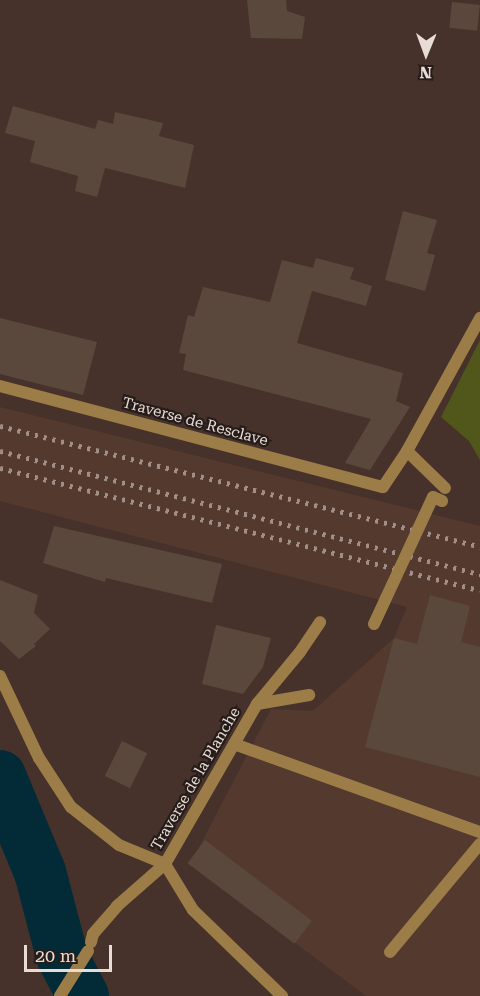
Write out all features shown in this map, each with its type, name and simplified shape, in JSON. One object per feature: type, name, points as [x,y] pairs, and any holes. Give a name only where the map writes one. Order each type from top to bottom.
[{"type":"street","points":[[445,488],[407,451],[480,318]]},
{"type":"street","name":"Traverse de Resclave","points":[[0,386],[383,487],[407,451]]},
{"type":"street","points":[[374,624],[433,497],[442,501]]},
{"type":"street","name":"Traverse de la Planche","points":[[60,996],[89,947],[93,934],[117,906],[165,864],[257,704],[300,652],[320,622]]},
{"type":"street","points":[[0,676],[39,758],[71,807],[119,846],[165,864],[193,910],[282,996]]},
{"type":"street","points":[[257,704],[309,695]]},
{"type":"street","points":[[234,744],[480,832]]},
{"type":"street","points":[[390,952],[480,844]]},
{"type":"shaded area","points":[[0,407],[480,526],[480,996],[366,996],[192,866],[194,857],[271,709],[313,711],[394,638],[407,607],[0,501]]},
{"type":"green space","points":[[480,340],[480,460],[469,441],[441,417]]},
{"type":"building","points":[[247,0],[286,0],[287,11],[305,17],[302,39],[251,38]]},
{"type":"building","points":[[452,2],[480,5],[477,31],[449,28]]},
{"type":"building","points":[[13,106],[95,129],[98,120],[113,124],[115,112],[163,123],[159,136],[194,145],[185,188],[105,168],[97,197],[75,191],[78,176],[30,162],[35,141],[5,133]]},
{"type":"building","points":[[403,211],[437,220],[427,253],[435,255],[425,291],[385,280]]},
{"type":"building","points":[[316,258],[354,268],[350,279],[372,286],[366,306],[312,291],[297,343],[403,373],[396,401],[410,407],[370,470],[345,463],[371,419],[183,370],[186,354],[179,353],[188,315],[194,317],[203,287],[270,302],[282,260],[313,268]]},
{"type":"building","points":[[0,318],[97,342],[83,395],[0,374]]},
{"type":"building","points":[[54,526],[222,564],[212,603],[106,578],[105,582],[43,563]]},
{"type":"building","points":[[0,580],[38,595],[34,613],[50,629],[34,644],[36,646],[19,659],[0,641]]},
{"type":"building","points":[[430,595],[470,606],[461,642],[480,647],[480,777],[365,747],[394,638],[417,644]]},
{"type":"building","points":[[216,625],[271,638],[263,667],[243,694],[202,684]]},
{"type":"building","points":[[122,741],[147,753],[130,788],[105,776]]},
{"type":"building","points":[[205,840],[312,921],[295,944],[188,863]]},
{"type":"waterway","points":[[0,776],[40,872],[62,956],[83,996]]},
{"type":"railway","points":[[0,426],[480,547]]},
{"type":"railway","points":[[0,451],[480,574]]},
{"type":"railway","points":[[0,468],[480,590]]}]
